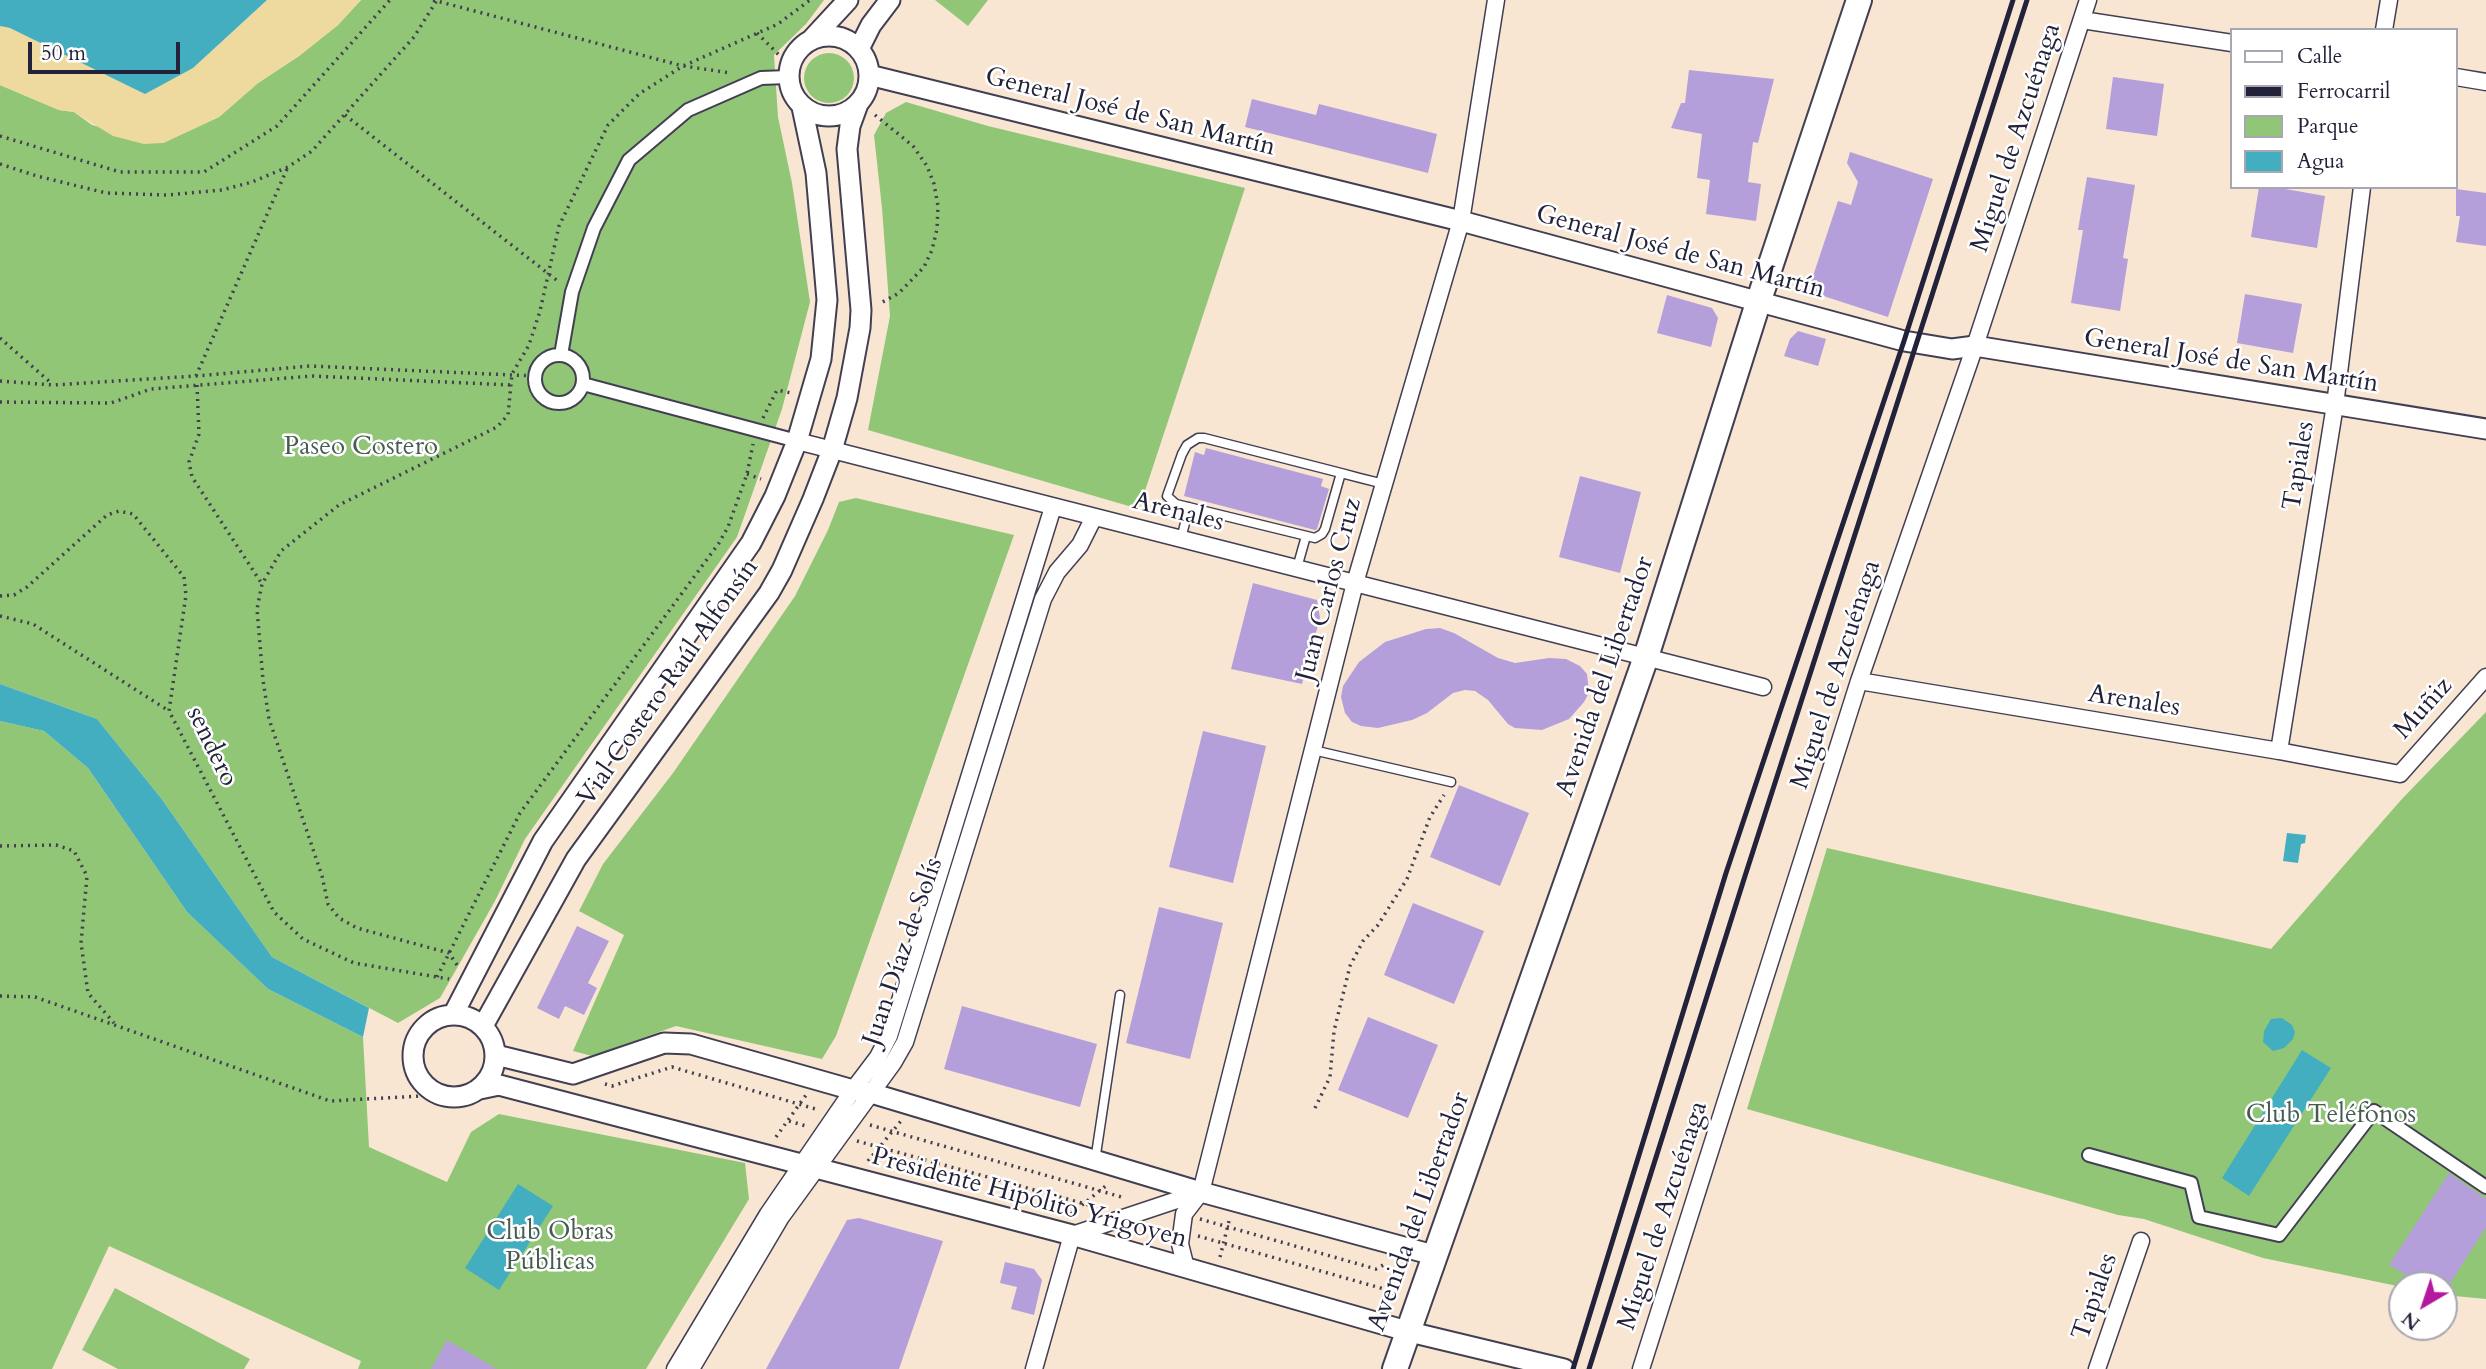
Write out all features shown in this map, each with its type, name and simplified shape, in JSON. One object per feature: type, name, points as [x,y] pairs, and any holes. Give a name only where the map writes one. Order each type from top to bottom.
[{"type":"main road","name":"Avenida del Libertador","points":[[1395,1369],[1410,1332],[1425,1253],[1646,657],[1758,303],[1860,0]]},
{"type":"street","points":[[811,40],[848,0]]},
{"type":"street","points":[[859,49],[871,26],[890,0]]},
{"type":"street","name":"Juan Carlos Cruz","points":[[1184,1214],[1201,1192],[1355,583],[1461,221],[1496,0]]},
{"type":"street","name":"Miguel de Azcuénaga","points":[[1641,1369],[1859,681],[1975,346],[2088,0]]},
{"type":"street","points":[[2384,28],[2389,0]]},
{"type":"street","points":[[2082,20],[2230,43]]},
{"type":"street","points":[[823,36],[836,36],[859,49],[869,75],[868,86],[858,104],[848,112],[825,116],[802,107],[790,88],[789,71],[801,46],[823,36]]},
{"type":"street","points":[[561,355],[572,292],[594,228],[629,160],[688,110],[761,78],[789,71]]},
{"type":"street","name":"General José de San Martín","points":[[869,75],[1461,221],[1904,341],[1952,349],[1975,346],[2486,429]]},
{"type":"street","points":[[2458,77],[2486,82]]},
{"type":"street","name":"Vial Costero Raúl Alfonsín","points":[[483,1026],[576,859],[769,593],[793,547],[832,450],[854,372],[861,310],[847,149],[850,125],[858,104]]},
{"type":"street","name":"Vial Costero Raúl Alfonsín","points":[[453,1015],[468,981],[520,889],[543,841],[751,543],[775,496],[797,441],[825,338],[827,300],[816,173],[802,107]]},
{"type":"street","name":"Tapiales","points":[[2279,751],[2335,405],[2362,189]]},
{"type":"street","points":[[561,355],[571,358],[579,365],[583,384],[573,399],[555,403],[540,393],[536,376],[544,360],[561,355]]},
{"type":"street","name":"Arenales","points":[[583,384],[1053,507],[1763,687]]},
{"type":"street","name":"Juan Díaz de Solís","points":[[862,1091],[889,1036],[1053,507]]},
{"type":"street","name":"Juan Díaz de Solís","points":[[675,1369],[768,1214],[808,1168],[862,1091],[905,1042],[1043,598],[1057,572],[1080,545],[1094,517]]},
{"type":"street","name":"Muñiz","points":[[2400,774],[2486,677]]},
{"type":"street","name":"Arenales","points":[[1859,681],[2279,751],[2400,774]]},
{"type":"street","points":[[453,1015],[464,1016],[483,1026],[492,1039],[496,1055],[489,1079],[480,1089],[468,1096],[453,1098],[439,1095],[427,1088],[418,1077],[413,1064],[413,1049],[427,1024],[439,1017],[453,1015]]},
{"type":"street","name":"Presidente Hipólito Yrigoyen","points":[[573,1074],[663,1043],[691,1044],[912,1105],[1201,1192],[1425,1253]]},
{"type":"street","points":[[496,1055],[573,1074]]},
{"type":"street","name":"Presidente Hipólito Yrigoyen","points":[[480,1089],[499,1084],[808,1168],[1072,1235],[1410,1332],[1564,1369]]},
{"type":"street","points":[[2089,1155],[2191,1183],[2199,1217],[2279,1235],[2374,1111],[2486,1187]]},
{"type":"street","name":"Juan Díaz de Solís","points":[[691,1369],[808,1168]]},
{"type":"street","points":[[1034,1369],[1072,1235],[1201,1192]]},
{"type":"street","points":[[1184,1214],[1180,1244],[1186,1268]]},
{"type":"street","name":"Tapiales","points":[[2097,1369],[2141,1241]]},
{"type":"lane","points":[[1341,473],[1322,534],[1315,538],[1189,507],[1172,502],[1167,496],[1182,454],[1187,445],[1198,438],[1341,473],[1384,484]]},
{"type":"lane","points":[[1181,539],[1189,507]]},
{"type":"lane","points":[[1297,568],[1306,537]]},
{"type":"lane","points":[[1313,750],[1451,782]]},
{"type":"lane","points":[[1095,1161],[1121,995]]},
{"type":"path","points":[[0,136],[120,172],[204,172],[277,126],[390,0]]},
{"type":"path","points":[[0,164],[106,193],[167,195],[222,190],[252,182],[288,167],[312,151],[414,37],[435,0],[683,66],[761,78]]},
{"type":"path","points":[[468,981],[449,953],[356,928],[339,918],[328,904],[322,876],[269,719],[257,609],[262,584],[281,551],[339,505],[497,427],[508,415],[512,374],[529,345],[549,275],[559,226],[608,125],[639,94],[683,66],[778,24],[810,1]]},
{"type":"path","points":[[757,33],[789,71]]},
{"type":"path","points":[[858,104],[888,124],[912,146],[927,166],[938,205],[937,229],[932,250],[923,268],[892,298],[861,310]]},
{"type":"path","points":[[345,115],[572,292]]},
{"type":"path","points":[[196,376],[288,167]]},
{"type":"path","points":[[0,338],[53,385]]},
{"type":"path","points":[[0,381],[53,385],[310,366],[536,376]]},
{"type":"path","points":[[0,402],[111,403],[151,389],[312,376],[511,385]]},
{"type":"path","points":[[197,385],[200,434],[189,462],[192,477],[262,584]]},
{"type":"path","points":[[437,977],[520,813],[719,543],[728,527],[747,474],[756,430],[777,390],[811,397]]},
{"type":"path","name":"sendero","points":[[0,596],[15,595],[27,587],[107,515],[119,511],[133,514],[184,577],[186,595],[169,711],[274,912],[303,939],[354,963],[468,981]]},
{"type":"path","points":[[0,617],[33,624],[169,711]]},
{"type":"path","points":[[1315,1108],[1330,1077],[1334,1031],[1350,966],[1363,941],[1378,925],[1407,879],[1430,817],[1451,782]]},
{"type":"path","points":[[0,846],[56,845],[74,851],[87,876],[81,943],[88,993],[115,1025]]},
{"type":"path","points":[[0,996],[35,997],[330,1101],[439,1095]]},
{"type":"path","points":[[573,1074],[612,1086],[671,1067],[1156,1207]]},
{"type":"path","points":[[762,1155],[818,1080]]},
{"type":"path","points":[[854,1179],[912,1105]]},
{"type":"path","points":[[1049,1230],[1126,1170]]},
{"type":"path","points":[[1215,1276],[1234,1201]]},
{"type":"path","points":[[1184,1214],[1376,1269],[1425,1253]]},
{"type":"green space","name":"Paseo Costero","points":[[361,0],[824,0],[806,24],[774,55],[778,117],[792,183],[810,302],[782,409],[737,537],[525,839],[495,901],[440,998],[398,1023],[272,957],[161,798],[97,719],[0,684],[0,85],[59,110],[74,112],[92,125],[163,143],[219,117],[258,83],[299,56],[338,25]]},
{"type":"green space","points":[[935,0],[988,0],[968,26]]},
{"type":"green space","points":[[829,53],[846,61],[854,78],[846,95],[829,103],[812,95],[804,78],[812,61]]},
{"type":"green space","points":[[906,102],[988,126],[1245,188],[1139,509],[868,430],[890,316],[874,135],[886,113]]},
{"type":"green space","points":[[856,498],[1014,535],[836,1036],[822,1059],[676,1026],[592,1056],[573,1051],[624,935],[579,911],[603,864],[673,773],[795,596],[839,502]]},
{"type":"green space","name":"Club Teléfonos","points":[[2486,712],[2486,1299],[2458,1296],[2458,1271],[2388,1271],[2388,1284],[2263,1258],[2144,1219],[2118,1215],[1747,1109],[1827,848],[2271,949],[2401,800]]},
{"type":"green space","name":"Club Obras Públicas","points":[[0,721],[44,731],[88,768],[187,912],[268,989],[363,1037],[369,1147],[447,1182],[471,1132],[499,1114],[745,1163],[749,1199],[646,1369],[358,1369],[361,1361],[109,1246],[52,1369],[0,1369]]},
{"type":"green space","points":[[115,1288],[250,1359],[244,1369],[118,1369],[82,1350]]},
{"type":"sand","points":[[267,0],[361,0],[338,25],[299,56],[258,83],[219,117],[163,143],[144,144],[113,136],[74,112],[59,110],[0,85],[0,26],[193,68]]},
{"type":"water","points":[[0,0],[267,0],[193,68],[145,94],[10,28],[0,26]]},
{"type":"water","points":[[0,684],[97,719],[161,798],[272,957],[369,1008],[363,1037],[268,989],[187,912],[88,768],[44,731],[0,721]]},
{"type":"water","points":[[2287,833],[2306,835],[2305,843],[2301,844],[2298,863],[2283,861]]},
{"type":"water","points":[[2282,1018],[2292,1025],[2295,1032],[2293,1039],[2284,1048],[2273,1051],[2263,1042],[2264,1031],[2271,1019]]},
{"type":"water","points":[[2302,1050],[2331,1068],[2249,1196],[2222,1178]]},
{"type":"water","points":[[518,1184],[553,1206],[499,1290],[465,1268]]},
{"type":"building","points":[[1689,70],[1774,79],[1758,143],[1753,142],[1748,182],[1761,184],[1756,221],[1706,214],[1710,180],[1697,178],[1702,134],[1671,128],[1681,103],[1685,103]]},
{"type":"building","points":[[2113,77],[2164,84],[2157,136],[2106,129]]},
{"type":"building","points":[[1252,99],[1316,115],[1319,104],[1437,134],[1428,173],[1245,127]]},
{"type":"building","points":[[1850,152],[1933,179],[1888,317],[1808,291],[1838,201],[1851,205],[1858,182],[1847,163]]},
{"type":"building","points":[[2087,177],[2135,185],[2123,258],[2128,259],[2120,311],[2071,303],[2083,230],[2078,230]]},
{"type":"building","points":[[2259,189],[2285,189],[2325,196],[2317,248],[2251,237]]},
{"type":"building","points":[[2456,189],[2486,193],[2486,246],[2456,242],[2460,216],[2456,216]]},
{"type":"building","points":[[2245,294],[2302,304],[2293,353],[2237,343]]},
{"type":"building","points":[[1667,295],[1712,308],[1718,318],[1711,347],[1657,333]]},
{"type":"building","points":[[1798,331],[1826,339],[1818,366],[1784,356],[1790,339]]},
{"type":"building","points":[[1206,448],[1323,479],[1321,486],[1329,489],[1317,529],[1184,496],[1195,452],[1204,455]]},
{"type":"building","points":[[1580,476],[1641,492],[1620,573],[1559,557]]},
{"type":"building","points":[[1253,583],[1317,600],[1320,618],[1302,684],[1231,669]]},
{"type":"building","points":[[1440,628],[1498,658],[1515,663],[1549,658],[1566,659],[1580,666],[1587,674],[1589,693],[1569,719],[1542,730],[1515,728],[1508,724],[1488,700],[1475,691],[1465,690],[1453,693],[1427,713],[1412,720],[1378,728],[1352,722],[1345,713],[1341,697],[1343,686],[1359,662],[1385,642],[1426,629]]},
{"type":"building","points":[[1203,731],[1266,746],[1233,883],[1169,867]]},
{"type":"building","points":[[1459,785],[1529,813],[1500,886],[1430,857]]},
{"type":"building","points":[[1413,903],[1484,931],[1454,1004],[1384,975]]},
{"type":"building","points":[[1159,907],[1223,923],[1190,1059],[1126,1043]]},
{"type":"building","points":[[577,926],[609,941],[588,983],[597,988],[584,1015],[565,1006],[559,1019],[537,1008]]},
{"type":"building","points":[[962,1006],[1097,1044],[1080,1107],[944,1069]]},
{"type":"building","points":[[1368,1017],[1438,1045],[1408,1118],[1338,1090]]},
{"type":"building","points":[[2449,1173],[2486,1199],[2486,1227],[2458,1271],[2400,1271],[2389,1265]]},
{"type":"building","points":[[859,1218],[943,1241],[899,1369],[766,1369],[847,1220]]},
{"type":"building","points":[[1005,1262],[1034,1269],[1042,1280],[1034,1315],[1011,1309],[1017,1287],[1000,1283]]},
{"type":"building","points":[[447,1340],[497,1369],[431,1369]]},
{"type":"railway","points":[[1573,1369],[1726,873],[1904,341],[2013,0]]},
{"type":"railway","points":[[1589,1369],[2027,0]]}]
